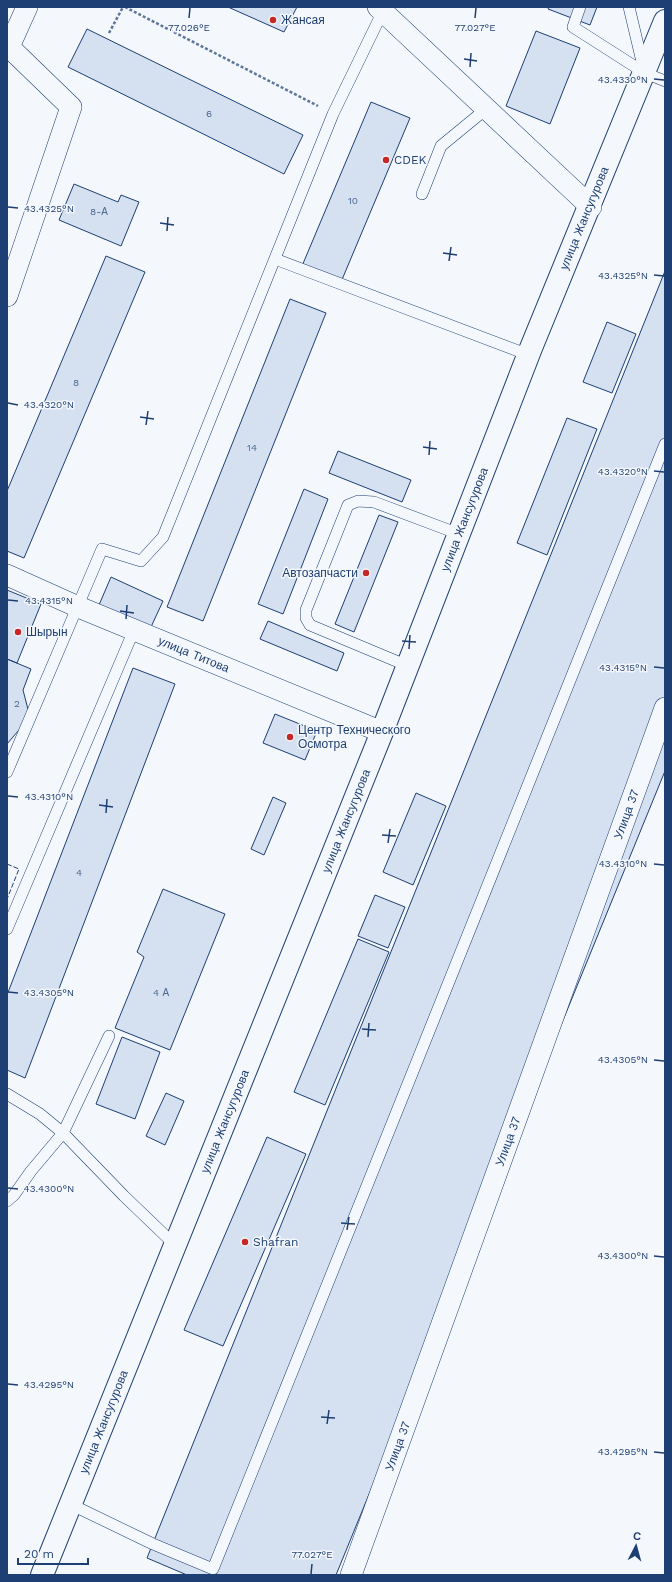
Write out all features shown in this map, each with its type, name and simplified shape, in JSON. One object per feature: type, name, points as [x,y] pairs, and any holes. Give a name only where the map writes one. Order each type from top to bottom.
[{"type":"main road","name":"улица Жансугурова","points":[[45,1574],[70,1504],[382,732],[529,356],[665,21]]},
{"type":"street","points":[[7,296],[72,107],[8,47],[26,7]]},
{"type":"street","points":[[380,9],[590,207]]},
{"type":"street","name":"улица Титова","points":[[7,576],[382,732]]},
{"type":"street","name":"Улица 37","points":[[351,1575],[665,708]]},
{"type":"lane","points":[[580,7],[572,27],[645,73],[665,81]]},
{"type":"lane","points":[[629,7],[645,73]]},
{"type":"lane","points":[[7,772],[76,606],[102,549],[141,561],[163,537],[333,114],[380,9]]},
{"type":"lane","points":[[422,194],[441,146],[486,110]]},
{"type":"lane","points":[[275,259],[529,356]]},
{"type":"lane","points":[[70,1504],[153,1544],[213,1569],[665,444]]},
{"type":"lane","points":[[408,666],[310,625],[306,618],[306,610],[348,505],[358,501],[374,502],[459,534]]},
{"type":"lane","points":[[7,929],[134,630]]},
{"type":"lane","points":[[7,1201],[14,1195],[31,1171],[63,1133],[109,1036]]},
{"type":"lane","points":[[7,1094],[40,1114],[63,1133],[124,1196],[175,1245]]},
{"type":"path","points":[[110,33],[124,7],[333,114]]},
{"type":"building","name":"Жансая","points":[[228,7],[297,7],[284,32]]},
{"type":"building","points":[[549,7],[597,7],[590,25],[548,9]]},
{"type":"building","points":[[87,29],[303,135],[284,174],[68,67]]},
{"type":"building","points":[[536,31],[580,48],[550,124],[506,106]]},
{"type":"building","points":[[371,102],[410,118],[341,282],[302,266]]},
{"type":"building","points":[[74,184],[118,202],[121,195],[139,202],[121,246],[59,220]]},
{"type":"building","points":[[106,256],[145,272],[24,558],[7,551],[7,491]]},
{"type":"building","points":[[665,271],[665,771],[336,1575],[187,1575],[147,1558]]},
{"type":"building","points":[[290,299],[326,313],[203,621],[167,607]]},
{"type":"building","points":[[607,322],[636,334],[612,393],[583,382]]},
{"type":"building","points":[[567,418],[597,429],[547,555],[517,543]]},
{"type":"building","points":[[338,451],[411,480],[402,502],[329,473]]},
{"type":"building","points":[[304,489],[328,499],[283,614],[258,604]]},
{"type":"building","name":"Автозапчасти","points":[[379,515],[398,522],[354,632],[335,624]]},
{"type":"building","points":[[111,577],[163,601],[151,627],[99,605]]},
{"type":"building","name":"Шырын","points":[[7,590],[41,604],[17,663],[7,659]]},
{"type":"building","points":[[268,621],[344,653],[337,671],[260,639]]},
{"type":"building","points":[[7,659],[31,669],[23,690],[30,717],[7,744]]},
{"type":"building","points":[[133,668],[175,684],[25,1078],[7,1070],[7,995]]},
{"type":"building","name":"Центр Технического Осмотра","points":[[275,714],[317,731],[305,760],[263,743]]},
{"type":"building","points":[[416,793],[446,806],[413,885],[383,872]]},
{"type":"building","points":[[273,797],[286,803],[264,855],[251,849]]},
{"type":"building","points":[[163,889],[225,914],[170,1050],[115,1028],[144,957],[137,952]]},
{"type":"building","points":[[375,895],[405,907],[388,948],[358,936]]},
{"type":"building","points":[[358,939],[389,952],[325,1105],[294,1092]]},
{"type":"building","points":[[122,1037],[160,1052],[135,1119],[96,1104]]},
{"type":"building","points":[[166,1093],[184,1101],[165,1145],[146,1136]]},
{"type":"building","name":"Shafran","points":[[267,1137],[306,1154],[223,1346],[184,1330]]},
{"type":"fence","points":[[7,864],[19,869],[7,899]]},
{"type":"place","name":"Жансая","points":[[273,20]]},
{"type":"place","name":"CDEK","points":[[386,160]]},
{"type":"place","name":"Автозапчасти","points":[[366,573]]},
{"type":"place","name":"Шырын","points":[[18,632]]},
{"type":"place","name":"Центр Технического Осмотра","points":[[290,737]]},
{"type":"place","name":"Shafran","points":[[245,1242]]}]
